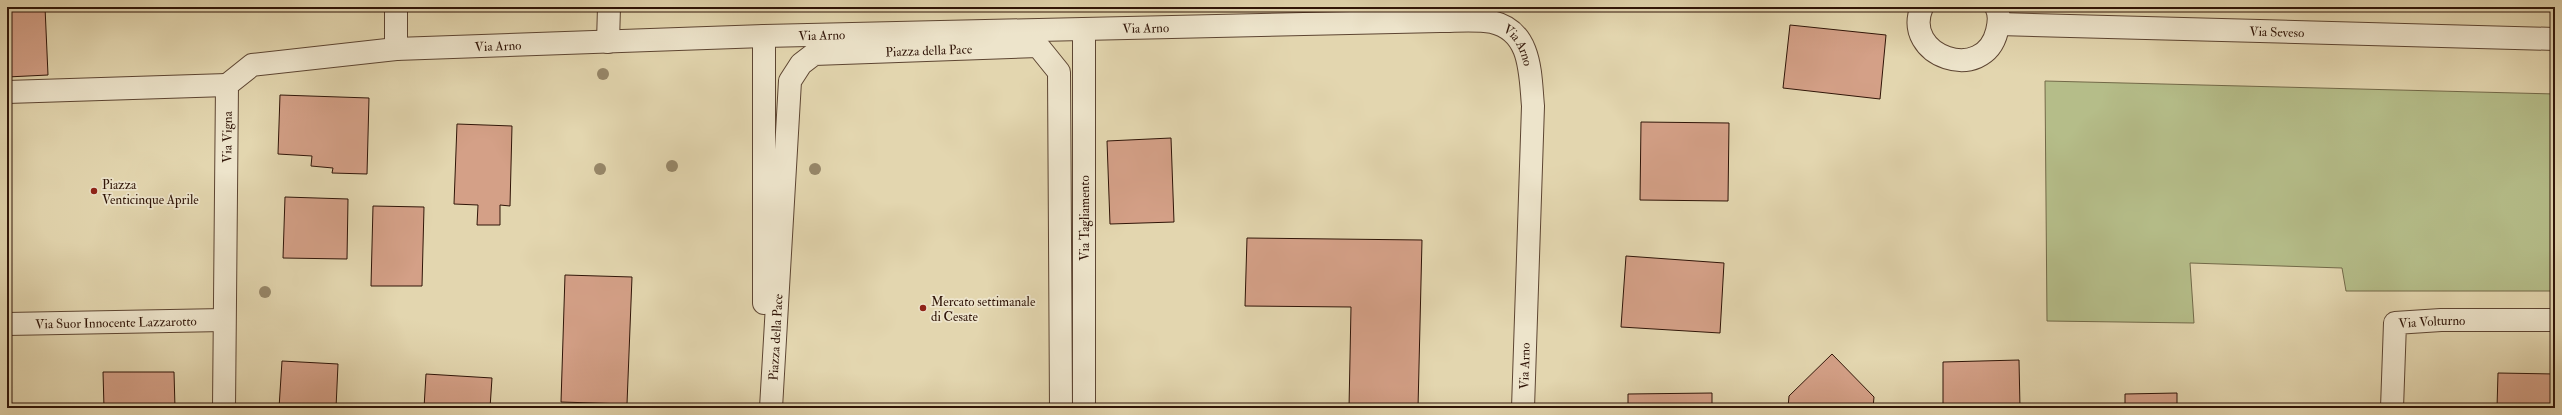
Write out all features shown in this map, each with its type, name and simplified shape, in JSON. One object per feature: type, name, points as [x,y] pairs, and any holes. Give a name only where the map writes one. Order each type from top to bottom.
[{"type":"street","points":[[7,92],[227,85],[252,65],[396,49],[396,7]]},
{"type":"street","points":[[608,42],[609,7]]},
{"type":"street","points":[[1922,7],[1919,24],[1922,37],[1930,48],[1940,56],[1952,60],[1966,60],[1983,52],[1996,37],[1998,16]]},
{"type":"street","name":"Via Seveso","points":[[1998,16],[2555,39]]},
{"type":"street","name":"Via Arno","points":[[396,49],[764,36],[1447,21],[1491,22],[1504,26],[1515,35],[1525,48],[1529,63],[1533,106],[1523,408]]},
{"type":"street","name":"Via Tagliamento","points":[[1084,29],[1084,408]]},
{"type":"street","name":"Piazza della Pace","points":[[764,36],[764,408]]},
{"type":"street","name":"Piazza della Pace","points":[[772,408],[790,81],[801,64],[814,54],[1038,46],[1060,72],[1061,408]]},
{"type":"street","name":"Via Vigna","points":[[224,408],[227,85]]},
{"type":"street","name":"Via Suor Innocente Lazzarotto","points":[[7,324],[224,320]]},
{"type":"street","name":"Via Volturno","points":[[2392,408],[2395,323],[2441,320],[2555,320]]},
{"type":"green space","points":[[2045,81],[2555,94],[2555,291],[2346,291],[2342,268],[2190,263],[2194,323],[2047,321]]},
{"type":"building","points":[[7,7],[45,7],[48,75],[7,77]]},
{"type":"building","points":[[1790,25],[1886,35],[1880,99],[1783,88]]},
{"type":"building","points":[[280,95],[369,98],[367,174],[332,173],[333,168],[311,166],[312,156],[278,154]]},
{"type":"building","points":[[1641,122],[1729,123],[1728,201],[1640,200]]},
{"type":"building","points":[[457,124],[512,126],[510,206],[500,205],[500,225],[477,225],[478,205],[454,204]]},
{"type":"building","points":[[1171,138],[1174,222],[1110,224],[1107,141]]},
{"type":"building","points":[[285,197],[348,199],[347,259],[283,258]]},
{"type":"building","points":[[373,206],[424,207],[422,286],[371,286]]},
{"type":"building","points":[[1247,238],[1422,240],[1418,408],[1349,408],[1351,307],[1245,306]]},
{"type":"building","points":[[1626,256],[1724,263],[1720,333],[1621,327]]},
{"type":"building","points":[[565,275],[632,277],[627,404],[561,402]]},
{"type":"building","points":[[1832,354],[1874,397],[1873,408],[1788,408],[1789,396]]},
{"type":"building","points":[[2019,360],[2020,408],[1943,408],[1943,362]]},
{"type":"building","points":[[282,361],[338,364],[336,408],[279,408]]},
{"type":"building","points":[[103,372],[174,372],[175,408],[104,408]]},
{"type":"building","points":[[2498,373],[2555,374],[2555,408],[2497,408]]},
{"type":"building","points":[[426,374],[492,378],[490,408],[424,408]]},
{"type":"building","points":[[1712,393],[1712,408],[1628,408],[1628,394]]},
{"type":"building","points":[[2177,393],[2177,408],[2125,408],[2125,394]]},
{"type":"place","name":"Piazza Venticinque Aprile","points":[[94,191]]},
{"type":"place","name":"Mercato settimanale di Cesate","points":[[923,308]]}]
